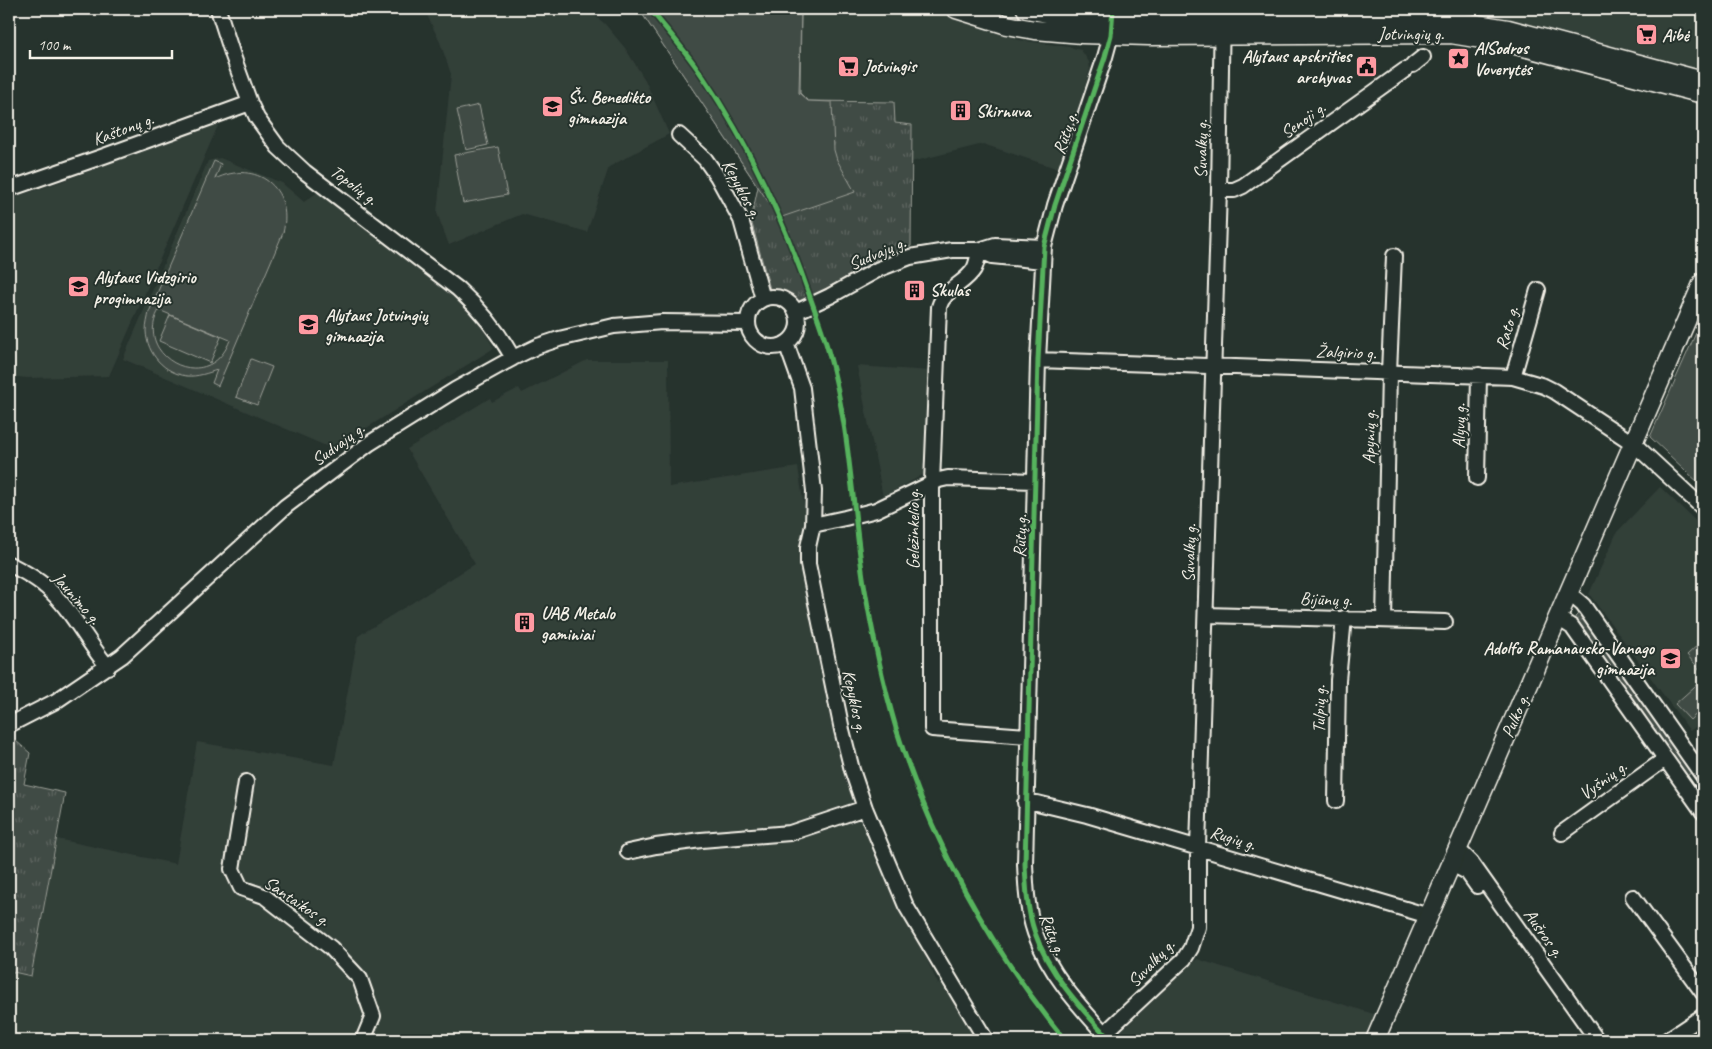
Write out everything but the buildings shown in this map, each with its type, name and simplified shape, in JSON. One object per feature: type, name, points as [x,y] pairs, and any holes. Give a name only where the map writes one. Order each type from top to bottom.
[{"type":"main road","points":[[956,9],[1007,25],[1073,34],[1112,21]]},
{"type":"main road","points":[[1026,9],[1112,21]]},
{"type":"main road","name":"Jotvingių g.","points":[[1112,21],[1222,22],[1451,34],[1703,80]]},
{"type":"main road","name":"Jotvingių g.","points":[[1610,62],[1703,94]]},
{"type":"main road","name":"Pulko g.","points":[[1375,1040],[1703,282]]},
{"type":"street","name":"Topolių g.","points":[[218,9],[233,56],[257,118],[288,158],[458,288],[479,308],[496,330],[513,358]]},
{"type":"street","name":"Rūtų g.","points":[[1107,1037],[1070,993],[1043,952],[1035,934],[1025,884],[1025,803],[1038,360],[1044,247],[1055,205],[1112,21]]},
{"type":"street","name":"Suvalkų g.","points":[[1107,1037],[1184,959],[1191,948],[1198,927],[1198,847],[1219,190],[1222,22]]},
{"type":"street","name":"Senoji g.","points":[[1219,190],[1234,190],[1243,186],[1414,64]]},
{"type":"street","name":"Kaštonų g.","points":[[9,189],[250,103]]},
{"type":"street","name":"Kepyklos g.","points":[[679,135],[705,159],[717,176],[741,220],[763,299]]},
{"type":"street","name":"Sudvajų g.","points":[[796,312],[893,262],[910,257],[940,251],[979,250],[995,245],[1044,247]]},
{"type":"street","name":"Sudvajų g.","points":[[979,250],[992,256],[1043,261]]},
{"type":"street","name":"Geležinkelio g.","points":[[979,250],[974,270],[944,296],[939,306],[932,483],[932,729],[1028,736]]},
{"type":"street","name":"Apynių g.","points":[[1384,620],[1389,372],[1394,256]]},
{"type":"street","name":"Rato g.","points":[[1513,377],[1538,290]]},
{"type":"street","points":[[770,297],[782,298],[796,312],[798,326],[791,339],[786,343],[772,346],[758,342],[748,324],[750,311],[754,306],[763,299],[770,297]]},
{"type":"street","name":"Sudvajų g.","points":[[9,725],[56,701],[108,667],[286,506],[378,438],[456,390],[513,358],[538,346],[559,339],[614,326],[662,322],[748,324]]},
{"type":"street","name":"Kepyklos g.","points":[[786,343],[802,388],[814,491],[808,564],[852,770],[865,808],[906,906],[986,1040]]},
{"type":"street","name":"Žalgirio g.","points":[[1038,360],[1513,377],[1544,386],[1554,391],[1634,444],[1703,508]]},
{"type":"street","name":"Alyvų g.","points":[[1477,478],[1478,375]]},
{"type":"street","points":[[812,524],[876,510],[932,483],[948,478],[1035,481]]},
{"type":"street","name":"Jaunimo g.","points":[[9,564],[37,580],[52,593],[66,608],[108,667]]},
{"type":"street","points":[[1568,596],[1576,599],[1583,605],[1703,775],[1685,786]]},
{"type":"street","name":"Bijūnų g.","points":[[1206,615],[1445,622]]},
{"type":"street","name":"Tulpių g.","points":[[1336,801],[1338,680],[1344,618]]},
{"type":"street","points":[[1558,618],[1572,626],[1703,812]]},
{"type":"street","name":"Vyšnių g.","points":[[1562,833],[1665,759]]},
{"type":"street","name":"Santaikos g.","points":[[246,782],[232,869],[241,888],[264,896],[324,941],[360,979],[373,1016],[363,1040]]},
{"type":"street","name":"Rugių g.","points":[[1025,803],[1037,803],[1087,815],[1429,916]]},
{"type":"street","points":[[628,852],[701,840],[733,839],[790,832],[865,808]]},
{"type":"street","name":"Aušros g.","points":[[1454,858],[1467,872],[1586,1040]]},
{"type":"street","name":"Aušros g.","points":[[1454,858],[1471,862],[1597,1040]]},
{"type":"street","points":[[1633,898],[1703,993]]},
{"type":"street","points":[[1667,1040],[1703,1016]]},
{"type":"street","points":[[1696,1040],[1703,1036]]},
{"type":"shaded area","name":"Šv. Benedikto gimnazija","points":[[424,9],[587,9],[605,24],[625,48],[645,80],[669,134],[609,167],[587,232],[522,214],[449,245],[437,213],[451,74],[440,42]]},
{"type":"shaded area","points":[[801,9],[929,9],[1019,40],[1081,50],[1089,62],[1090,69],[1062,163],[1056,168],[983,144],[911,162],[912,125],[895,123],[832,102],[808,101],[799,93]]},
{"type":"shaded area","points":[[1136,9],[1703,9],[1703,76],[1510,25],[1132,13]]},
{"type":"shaded area","name":"Alytaus Vidzgirio progimnazija","points":[[220,121],[109,376],[27,378],[9,376],[9,199],[63,181]]},
{"type":"shaded area","name":"Alytaus Jotvingių gimnazija","points":[[220,158],[282,183],[304,202],[318,192],[465,301],[494,348],[333,449],[123,359],[208,161]]},
{"type":"shaded area","points":[[587,360],[668,360],[669,487],[798,467],[846,782],[938,984],[952,976],[994,1040],[9,1040],[9,971],[31,975],[57,839],[176,864],[197,742],[334,765],[358,636],[475,564],[407,449],[490,398],[492,402],[519,388],[522,393]]},
{"type":"shaded area","points":[[857,366],[931,371],[926,473],[883,497]]},
{"type":"shaded area","name":"Adolfo Ramanausko-Vanago gimnazija","points":[[1660,487],[1703,528],[1703,721],[1690,731],[1589,594],[1617,532]]},
{"type":"shaded area","points":[[1197,959],[1377,1015],[1366,1040],[1121,1040],[1116,1036]]},
{"type":"green space","points":[[639,9],[801,9],[800,93],[808,101],[894,102],[895,123],[912,125],[911,246],[877,259],[802,302],[770,289],[751,220],[758,187]]},
{"type":"green space","points":[[639,9],[801,9],[799,93],[808,101],[832,102],[834,150],[837,160],[855,192],[779,218]]},
{"type":"green space","points":[[479,105],[488,145],[466,150],[457,110]]},
{"type":"green space","points":[[498,147],[507,195],[463,203],[454,155]]},
{"type":"green space","points":[[214,161],[221,164],[215,179],[230,174],[244,173],[257,175],[268,182],[277,191],[283,203],[285,217],[283,233],[218,386],[212,383],[217,370],[187,376],[171,371],[158,361],[153,355],[147,339],[146,329],[149,312]],"holes":[[[159,310],[230,340],[220,357],[206,366],[191,368],[176,364],[164,355],[156,343],[153,327]]]},
{"type":"green space","points":[[170,315],[221,337],[210,363],[159,341]]},
{"type":"green space","points":[[1703,317],[1703,487],[1650,437]]},
{"type":"green space","points":[[251,359],[272,367],[257,405],[236,397]]},
{"type":"green space","points":[[1578,614],[1582,614],[1692,772],[1687,776],[1684,776],[1575,621],[1575,617]]},
{"type":"green space","points":[[1703,640],[1703,673],[1687,655]]},
{"type":"green space","points":[[1703,679],[1703,708],[1690,720],[1675,704]]},
{"type":"green space","points":[[9,735],[30,753],[24,784],[65,793],[31,976],[9,971]]},
{"type":"cycle path","points":[[650,9],[699,71],[747,151],[775,207],[820,324],[842,410],[870,620],[886,692],[910,770],[945,852],[988,931],[1038,1005],[1065,1040]]},
{"type":"cycle path","points":[[1110,1040],[1067,990],[1041,948],[1030,916],[1025,864],[1038,360],[1044,247],[1055,205],[1105,57],[1111,35],[1113,9]]},
{"type":"place","name":"Aibė","points":[[1646,35]]},
{"type":"place","name":"AlSodros Voverytės","points":[[1458,58]]},
{"type":"place","name":"Jotvingis","points":[[848,66]]},
{"type":"place","name":"Alytaus apskrities archyvas","points":[[1367,66]]},
{"type":"place","name":"Šv. Benedikto gimnazija","points":[[552,107]]},
{"type":"place","name":"Skirnuva","points":[[960,111]]},
{"type":"place","name":"Alytaus Vidzgirio progimnazija","points":[[78,287]]},
{"type":"place","name":"Skulas","points":[[914,290]]},
{"type":"place","name":"Alytaus Jotvingių gimnazija","points":[[309,325]]},
{"type":"place","name":"UAB Metalo gaminiai","points":[[525,623]]},
{"type":"place","name":"Adolfo Ramanausko-Vanago gimnazija","points":[[1670,658]]}]
